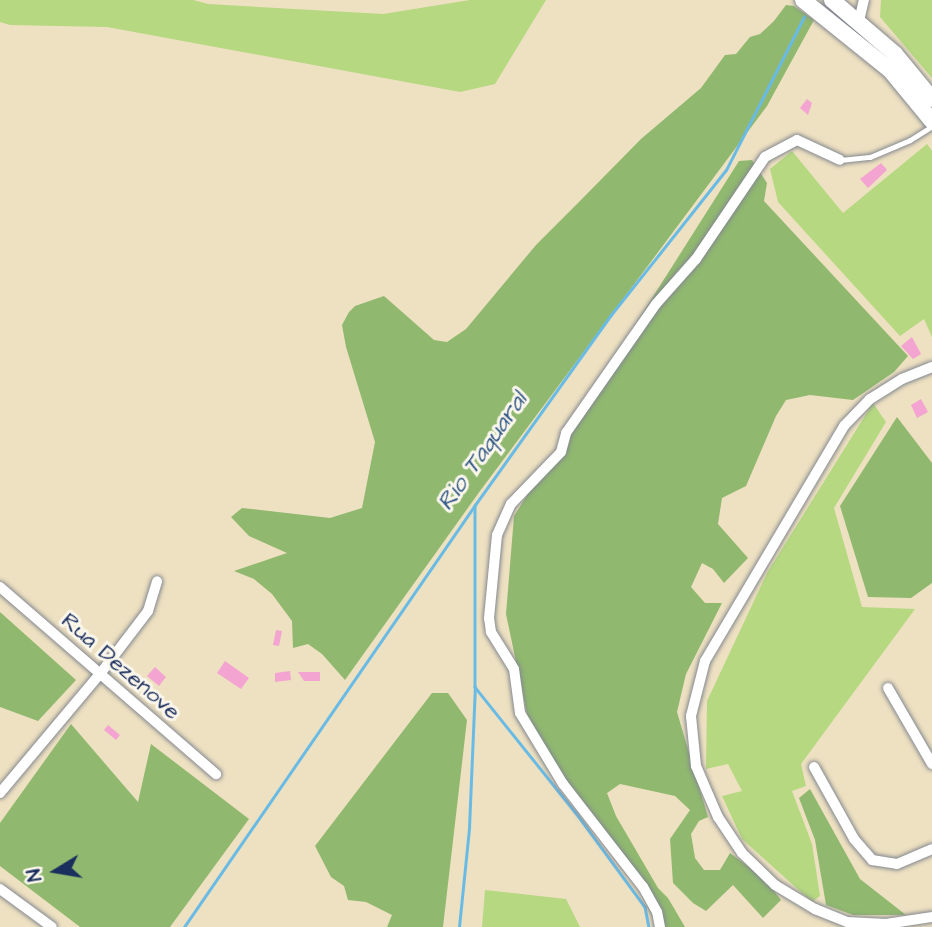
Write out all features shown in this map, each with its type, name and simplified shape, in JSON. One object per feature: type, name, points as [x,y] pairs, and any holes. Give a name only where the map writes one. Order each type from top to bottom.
[{"type":"main road","points":[[803,0],[890,70],[932,123]]},
{"type":"main road","points":[[834,2],[895,54],[932,99]]},
{"type":"street","points":[[859,21],[864,0]]},
{"type":"street","points":[[660,927],[657,912],[643,887],[563,784],[520,713],[514,669],[491,632],[489,618],[497,535],[511,504],[561,452],[566,433],[656,304],[696,259],[735,205],[765,157],[797,140],[840,160]]},
{"type":"street","points":[[932,367],[902,379],[870,399],[844,426],[705,661],[691,716],[691,736],[703,786],[730,835],[757,869],[775,885],[815,909],[846,922],[918,923],[932,916]]},
{"type":"street","points":[[0,793],[100,674],[148,611],[157,581]]},
{"type":"street","name":"Rua Dezenove","points":[[0,587],[216,774]]},
{"type":"street","points":[[888,688],[932,764]]},
{"type":"street","points":[[814,767],[854,839],[872,860],[897,864],[932,849]]},
{"type":"street","points":[[0,889],[52,927]]},
{"type":"lane","points":[[840,160],[870,157],[909,140],[932,123]]},
{"type":"green space","points":[[0,0],[193,0],[208,4],[383,14],[470,0],[546,0],[495,84],[460,92],[107,27],[10,25],[0,22]]},
{"type":"green space","points":[[881,0],[932,0],[932,78],[880,17]]},
{"type":"green space","points":[[786,5],[794,6],[814,20],[767,106],[480,491],[345,680],[322,654],[308,644],[293,648],[292,621],[272,594],[254,579],[234,571],[287,553],[249,536],[231,517],[242,508],[330,518],[362,508],[375,442],[346,347],[342,325],[349,312],[355,306],[384,296],[434,340],[447,342],[466,329],[536,245],[641,139],[701,88],[725,55],[736,54],[750,37],[760,34],[774,21]]},
{"type":"green space","points":[[927,144],[932,151],[932,337],[924,319],[900,336],[778,202],[770,169],[792,151],[843,213]]},
{"type":"green space","points":[[752,160],[767,183],[764,201],[908,356],[894,372],[853,400],[810,395],[786,400],[776,416],[746,486],[722,498],[718,524],[748,558],[724,583],[713,569],[702,563],[691,587],[705,603],[722,603],[686,674],[677,712],[708,817],[699,821],[691,834],[695,858],[704,870],[720,870],[730,853],[764,878],[781,900],[763,918],[733,885],[706,911],[693,903],[673,883],[670,839],[690,810],[675,796],[620,784],[607,793],[616,816],[658,888],[668,898],[685,927],[658,927],[639,890],[563,784],[527,714],[506,614],[514,516],[739,161]]},
{"type":"green space","points":[[873,403],[886,422],[834,508],[862,607],[915,609],[801,764],[806,786],[792,791],[812,844],[820,896],[812,902],[742,839],[722,796],[742,791],[728,764],[706,769],[707,701],[767,573]]},
{"type":"green space","points":[[897,417],[932,463],[932,583],[911,598],[868,597],[840,506]]},
{"type":"green space","points":[[0,612],[76,680],[38,721],[0,707]]},
{"type":"green space","points":[[432,693],[448,693],[467,720],[443,927],[387,927],[392,915],[366,902],[348,900],[344,886],[331,877],[315,846]]},
{"type":"green space","points":[[71,724],[138,802],[151,744],[249,819],[170,927],[80,927],[0,866],[0,823]]},
{"type":"green space","points":[[810,789],[860,879],[906,915],[853,915],[826,905],[815,840],[799,798]]},
{"type":"green space","points":[[485,890],[566,899],[580,927],[482,927]]},
{"type":"building","points":[[807,99],[812,103],[808,115],[800,108]]},
{"type":"building","points":[[881,163],[887,170],[868,188],[860,179]]},
{"type":"building","points":[[912,337],[921,354],[913,359],[901,346]]},
{"type":"building","points":[[921,399],[928,412],[917,418],[911,405]]},
{"type":"building","points":[[276,630],[282,631],[279,646],[273,645]]},
{"type":"building","points":[[225,661],[249,678],[241,689],[217,673]]},
{"type":"building","points":[[155,667],[166,677],[159,686],[147,676]]},
{"type":"building","points":[[290,671],[291,680],[275,682],[275,673]]},
{"type":"building","points":[[298,672],[320,672],[320,681],[304,681]]},
{"type":"building","points":[[108,725],[120,735],[116,740],[104,730]]},
{"type":"waterway","name":"Rio Taquaral","points":[[184,927],[475,505],[611,315],[726,170],[804,17]]},
{"type":"waterway","points":[[475,506],[475,687],[576,813],[645,907],[649,927]]},
{"type":"waterway","points":[[459,927],[469,828],[475,687]]}]
